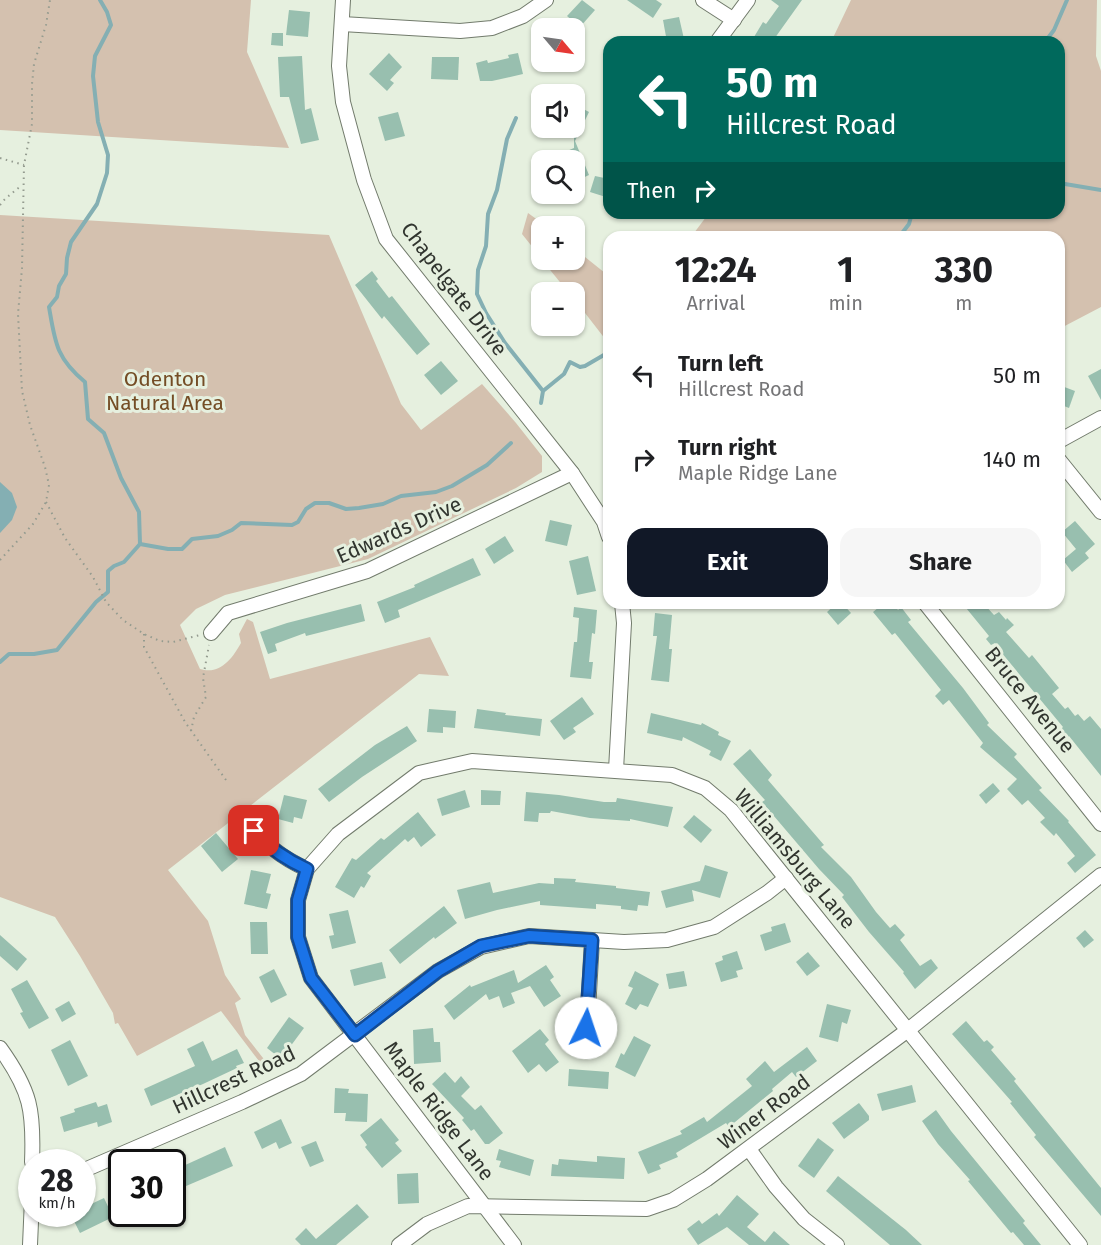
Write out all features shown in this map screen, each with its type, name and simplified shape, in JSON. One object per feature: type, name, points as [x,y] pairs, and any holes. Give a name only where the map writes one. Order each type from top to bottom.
[{"type":"street","name":"Chapelgate Drive","points":[[343,0],[339,66],[343,102],[364,180],[386,239],[572,473],[603,520]]},
{"type":"street","points":[[342,24],[460,31],[492,28],[523,16],[546,0]]},
{"type":"street","points":[[703,0],[734,20]]},
{"type":"street","points":[[722,36],[748,0]]},
{"type":"street","points":[[1065,438],[1101,418]]},
{"type":"street","points":[[1065,467],[1101,512]]},
{"type":"street","name":"Edwards Drive","points":[[212,633],[228,613],[367,571],[572,473]]},
{"type":"street","points":[[616,770],[624,623],[623,609]]},
{"type":"street","name":"Bruce Avenue","points":[[930,609],[1101,824]]},
{"type":"street","name":"Williamsburg Lane","points":[[307,869],[338,834],[419,773],[472,761],[672,775],[705,788],[731,810],[1080,1245]]},
{"type":"street","points":[[243,820],[263,842],[291,862],[307,869]]},
{"type":"street","name":"Maple Ridge Lane","points":[[307,869],[298,900],[298,937],[311,978],[514,1245]]},
{"type":"street","name":"Winer Road","points":[[399,1245],[427,1224],[468,1206],[647,1209],[673,1200],[749,1149],[908,1030],[1101,875]]},
{"type":"street","name":"Hillcrest Road","points":[[96,1165],[242,1102],[300,1074],[438,971],[481,946],[529,936],[624,942],[667,940],[714,927],[786,878]]},
{"type":"street","points":[[586,1028],[592,940]]},
{"type":"street","points":[[0,1048],[17,1072],[28,1096],[33,1127],[32,1149]]},
{"type":"street","points":[[749,1149],[776,1187],[804,1219],[837,1245]]},
{"type":"street","points":[[30,1245],[31,1227]]},
{"type":"path","points":[[0,560],[33,524],[46,502],[49,485],[22,391],[18,314],[22,268],[24,165],[32,124],[34,64],[46,25],[50,0]]},
{"type":"path","points":[[0,158],[24,165]]},
{"type":"path","points":[[0,205],[24,184]]},
{"type":"path","points":[[46,502],[65,538],[93,577],[106,602],[123,620],[144,634],[160,641],[173,642],[212,633],[203,678],[206,697],[194,717],[191,731]]},
{"type":"path","points":[[144,634],[144,648],[191,731],[225,780]]},
{"type":"green space","points":[[0,0],[251,0],[247,52],[289,148],[0,130]]},
{"type":"green space","points":[[851,0],[1097,0],[1096,56],[1101,71],[1101,307],[1065,326],[1065,231],[696,231],[704,219],[1065,219],[1065,36],[834,36]]},
{"type":"green space","points":[[528,213],[532,216],[531,245],[522,234]]},
{"type":"green space","name":"Odenton Natural Area","points":[[0,215],[329,235],[401,404],[421,430],[482,384],[542,456],[542,472],[516,488],[368,559],[225,595],[196,609],[180,625],[200,669],[219,668],[234,655],[241,643],[239,634],[247,619],[253,622],[270,679],[430,637],[449,676],[419,674],[168,870],[208,921],[225,975],[241,999],[235,1003],[245,1035],[274,1072],[268,1073],[221,1011],[137,1056],[118,1023],[115,1024],[113,1013],[55,917],[0,897]]},
{"type":"green space","points":[[585,257],[603,271],[603,336],[585,313],[585,282],[560,282],[550,270],[585,270]]},
{"type":"water","points":[[0,482],[12,493],[17,507],[12,520],[0,533]]},
{"type":"building","points":[[582,0],[595,10],[585,21],[585,18],[567,16]]},
{"type":"building","points":[[627,0],[656,0],[662,4],[653,18]]},
{"type":"building","points":[[771,0],[802,0],[776,36],[755,36],[763,22],[766,24],[779,6]]},
{"type":"building","points":[[289,10],[310,12],[308,37],[286,35]]},
{"type":"building","points":[[679,17],[683,36],[666,36],[663,20]]},
{"type":"building","points":[[272,33],[283,33],[283,46],[271,45]]},
{"type":"building","points":[[389,53],[402,67],[390,80],[394,83],[387,91],[369,74]]},
{"type":"building","points":[[518,53],[523,74],[492,81],[480,81],[476,63],[509,58],[508,55]]},
{"type":"building","points":[[302,56],[305,110],[311,108],[319,140],[301,144],[289,97],[280,97],[278,57]]},
{"type":"building","points":[[432,57],[459,57],[458,80],[431,79]]},
{"type":"building","points":[[398,112],[405,136],[385,141],[378,117]]},
{"type":"building","points":[[574,138],[576,138],[575,141],[579,150],[569,150],[574,148]]},
{"type":"building","points":[[585,165],[589,175],[585,177]]},
{"type":"building","points":[[595,176],[603,178],[603,196],[590,192]]},
{"type":"building","points":[[372,271],[378,279],[376,281],[389,298],[392,296],[430,344],[417,355],[384,316],[382,319],[355,285]]},
{"type":"building","points":[[441,361],[458,381],[441,395],[424,375]]},
{"type":"building","points":[[1101,369],[1101,400],[1088,376]]},
{"type":"building","points":[[1065,387],[1075,391],[1069,408],[1065,406]]},
{"type":"building","points":[[550,520],[572,525],[567,546],[545,541]]},
{"type":"building","points":[[1075,521],[1095,544],[1085,553],[1089,558],[1072,572],[1065,563],[1065,558],[1076,549],[1065,536],[1065,529]]},
{"type":"building","points":[[505,536],[514,551],[494,564],[485,549]]},
{"type":"building","points":[[588,556],[596,591],[577,595],[569,561]]},
{"type":"building","points":[[473,558],[481,575],[398,610],[400,617],[385,623],[377,602],[415,587],[414,585]]},
{"type":"building","points":[[361,604],[365,621],[306,636],[305,633],[275,644],[277,651],[268,654],[260,632]]},
{"type":"building","points":[[574,607],[597,610],[589,662],[593,662],[591,679],[570,677],[579,618],[573,617]]},
{"type":"building","points":[[830,609],[847,609],[851,613],[838,625],[827,612]]},
{"type":"building","points":[[877,609],[903,609],[911,620],[908,622],[963,688],[989,723],[987,725],[1017,754],[1014,757],[1042,788],[1039,790],[1069,821],[1096,855],[1075,873],[1067,863],[1075,856],[1056,833],[1054,836],[1040,822],[1045,818],[1028,800],[1022,805],[1007,789],[1017,779],[980,747],[983,743],[949,700],[943,705],[935,696],[941,690],[895,633],[892,635],[873,612]]},
{"type":"building","points":[[967,609],[988,609],[994,615],[999,612],[1006,620],[1007,618],[1014,625],[1006,632],[1029,658],[1032,655],[1059,688],[1052,694],[1065,709],[1068,707],[1075,716],[1078,714],[1084,721],[1090,716],[1101,729],[1101,776],[1069,736],[1067,738],[1060,730],[1063,727],[1002,651],[995,643],[991,645],[986,639],[989,636]]},
{"type":"building","points":[[655,613],[672,615],[669,682],[651,680],[657,636],[653,636]]},
{"type":"building","points":[[582,697],[594,714],[573,728],[576,732],[564,740],[550,721]]},
{"type":"building","points":[[429,709],[456,711],[455,728],[443,727],[443,733],[427,732]]},
{"type":"building","points":[[477,709],[542,719],[540,736],[474,728]]},
{"type":"building","points":[[651,713],[701,725],[702,723],[719,732],[718,735],[731,741],[721,761],[709,755],[711,751],[683,737],[682,741],[647,733]]},
{"type":"building","points":[[407,726],[417,741],[329,802],[318,789],[375,745]]},
{"type":"building","points":[[750,749],[772,775],[768,780],[824,845],[821,847],[851,877],[890,928],[895,924],[905,935],[900,940],[920,966],[931,959],[938,968],[915,989],[904,972],[842,897],[844,895],[762,802],[765,800],[733,764]]},
{"type":"building","points":[[993,783],[1000,791],[986,804],[979,795]]},
{"type":"building","points":[[465,790],[470,807],[442,816],[437,799]]},
{"type":"building","points":[[481,790],[501,791],[500,805],[481,805]]},
{"type":"building","points":[[526,792],[604,802],[616,802],[617,798],[673,807],[668,827],[630,819],[630,821],[590,818],[551,811],[550,813],[539,813],[538,822],[524,821]]},
{"type":"building","points":[[284,795],[307,800],[302,819],[294,817],[293,823],[278,819]]},
{"type":"building","points":[[418,812],[436,835],[421,847],[414,837],[408,842],[405,839],[367,873],[371,876],[354,898],[335,887],[352,858],[356,860],[381,838],[384,840]]},
{"type":"building","points":[[694,815],[712,830],[701,843],[683,827]]},
{"type":"building","points":[[216,833],[238,859],[222,872],[201,846]]},
{"type":"building","points":[[705,865],[728,872],[720,898],[692,890],[694,901],[666,908],[661,891],[700,881]]},
{"type":"building","points":[[251,870],[271,874],[266,893],[271,894],[267,909],[244,904]]},
{"type":"building","points":[[554,878],[576,879],[575,882],[650,892],[648,906],[638,905],[637,911],[621,909],[621,906],[596,904],[596,909],[540,905],[540,901],[465,919],[457,890],[490,882],[493,893],[539,883],[554,884]]},
{"type":"building","points":[[444,906],[457,923],[435,939],[434,937],[400,964],[389,950]]},
{"type":"building","points":[[348,910],[356,943],[332,949],[329,936],[334,935],[329,914]]},
{"type":"building","points":[[250,922],[267,922],[268,954],[251,954]]},
{"type":"building","points":[[785,923],[791,942],[765,951],[760,935],[772,931],[771,927]]},
{"type":"building","points":[[1085,930],[1094,940],[1084,948],[1076,938]]},
{"type":"building","points":[[0,935],[27,959],[17,971],[0,956]]},
{"type":"building","points":[[737,951],[743,969],[736,971],[738,977],[721,982],[715,963],[723,960],[722,956]]},
{"type":"building","points":[[808,952],[820,966],[807,976],[796,962]]},
{"type":"building","points":[[382,962],[386,978],[354,986],[350,970]]},
{"type":"building","points":[[546,965],[554,977],[550,980],[561,996],[544,1007],[530,986],[511,993],[515,1003],[503,1008],[499,996],[489,1000],[486,994],[454,1020],[444,1006],[470,985],[471,987],[514,970],[518,983]]},
{"type":"building","points":[[274,969],[287,995],[271,1003],[259,977]]},
{"type":"building","points":[[635,971],[659,984],[648,1007],[640,1004],[636,1010],[625,1004],[633,988],[628,986]]},
{"type":"building","points":[[684,971],[687,986],[669,989],[666,974]]},
{"type":"building","points":[[27,980],[49,1018],[29,1029],[11,989]]},
{"type":"building","points":[[69,1001],[76,1014],[62,1022],[55,1009]]},
{"type":"building","points":[[827,1004],[851,1010],[847,1024],[842,1022],[838,1042],[819,1037]]},
{"type":"building","points":[[289,1017],[304,1028],[281,1059],[267,1048]]},
{"type":"building","points":[[966,1021],[984,1042],[987,1040],[994,1047],[991,1050],[1016,1079],[1014,1081],[1101,1188],[1101,1216],[1034,1137],[1036,1135],[1010,1103],[1012,1102],[952,1034]]},
{"type":"building","points":[[433,1028],[434,1042],[440,1042],[441,1062],[414,1064],[413,1030]]},
{"type":"building","points":[[540,1029],[549,1040],[545,1044],[559,1062],[546,1072],[539,1064],[528,1073],[512,1051]]},
{"type":"building","points":[[634,1036],[651,1045],[635,1077],[615,1067],[621,1053],[624,1055]]},
{"type":"building","points":[[70,1040],[88,1076],[68,1086],[51,1050]]},
{"type":"building","points":[[203,1041],[212,1061],[237,1049],[244,1063],[203,1084],[151,1106],[144,1089],[195,1066],[187,1049]]},
{"type":"building","points":[[807,1047],[817,1061],[796,1077],[792,1072],[772,1089],[773,1091],[729,1127],[726,1123],[676,1153],[678,1157],[659,1165],[661,1169],[648,1174],[638,1152],[682,1134],[680,1131],[704,1117],[707,1122],[752,1086],[746,1079],[765,1061],[774,1072]]},
{"type":"building","points":[[569,1069],[609,1072],[608,1089],[568,1086]]},
{"type":"building","points":[[445,1072],[455,1083],[461,1076],[470,1087],[461,1096],[475,1110],[481,1105],[503,1133],[489,1144],[485,1144],[474,1129],[471,1131],[462,1120],[464,1118],[432,1084]]},
{"type":"building","points":[[912,1085],[916,1102],[882,1111],[877,1094]]},
{"type":"building","points":[[335,1088],[349,1089],[348,1093],[368,1094],[367,1122],[345,1121],[346,1113],[334,1113]]},
{"type":"building","points":[[96,1102],[98,1107],[107,1104],[112,1122],[98,1127],[97,1122],[64,1132],[60,1117],[75,1112],[74,1109]]},
{"type":"building","points":[[859,1103],[869,1116],[869,1120],[844,1139],[832,1123]]},
{"type":"building","points":[[936,1110],[1025,1221],[1023,1223],[1041,1245],[1024,1245],[1013,1232],[1011,1233],[968,1181],[970,1180],[938,1144],[922,1121]]},
{"type":"building","points":[[381,1118],[399,1140],[395,1143],[402,1151],[382,1168],[365,1147],[367,1145],[360,1135]]},
{"type":"building","points":[[281,1119],[292,1143],[279,1149],[276,1142],[262,1149],[254,1132]]},
{"type":"building","points":[[818,1138],[834,1150],[814,1178],[798,1166]]},
{"type":"building","points":[[316,1141],[324,1161],[310,1167],[301,1147]]},
{"type":"building","points":[[225,1147],[233,1166],[186,1186],[186,1165]]},
{"type":"building","points":[[499,1149],[534,1160],[530,1176],[499,1167],[501,1161],[496,1160]]},
{"type":"building","points":[[597,1156],[625,1158],[624,1179],[551,1176],[552,1164],[558,1165],[559,1159],[597,1162]]},
{"type":"building","points":[[418,1173],[419,1203],[398,1204],[397,1174]]},
{"type":"building","points":[[838,1176],[922,1245],[890,1245],[826,1191]]},
{"type":"building","points":[[737,1195],[759,1214],[747,1227],[765,1242],[774,1231],[790,1245],[749,1245],[727,1227],[698,1245],[687,1229],[699,1220],[702,1224],[717,1213],[719,1216]]},
{"type":"building","points":[[104,1198],[108,1206],[108,1219],[96,1225],[96,1202]]},
{"type":"building","points":[[357,1204],[369,1217],[336,1245],[301,1245],[295,1239],[306,1228],[316,1239]]},
{"type":"building","points":[[77,1227],[92,1227],[80,1233]]},
{"type":"waterway","points":[[100,0],[111,25],[95,56],[93,76],[98,122],[108,155],[107,173],[97,204],[71,242],[66,274],[59,286],[57,297],[49,307],[58,349],[68,365],[85,382],[88,419],[104,433],[121,478],[139,512],[140,544]]},
{"type":"waterway","points":[[1050,36],[1067,0]]},
{"type":"waterway","points":[[516,118],[507,139],[497,190],[488,214],[486,246],[478,270],[477,294],[505,343],[543,391]]},
{"type":"waterway","points":[[1065,184],[1101,190]]},
{"type":"waterway","points":[[904,231],[910,219]]},
{"type":"waterway","points":[[541,403],[543,391],[564,374],[570,362],[580,367],[603,356]]},
{"type":"waterway","points":[[0,662],[9,654],[34,654],[57,650],[96,602],[108,592],[108,571],[124,562],[140,544],[182,549],[192,539],[218,536],[241,523],[292,525],[298,522],[306,509],[315,503],[329,503],[346,509],[359,508],[383,504],[401,496],[436,492],[452,486],[487,465],[511,443]]},
{"type":"route","points":[[254,831],[263,842],[291,862],[307,869],[298,900],[298,937],[311,978],[355,1035],[438,971],[481,946],[529,936],[592,940],[586,1028]]}]
